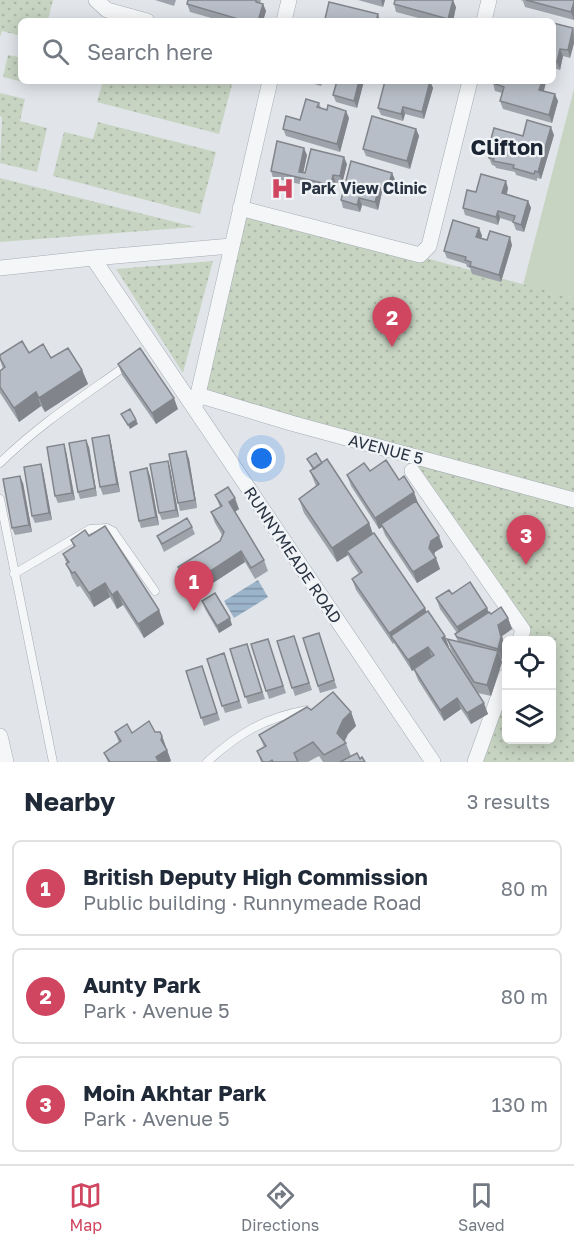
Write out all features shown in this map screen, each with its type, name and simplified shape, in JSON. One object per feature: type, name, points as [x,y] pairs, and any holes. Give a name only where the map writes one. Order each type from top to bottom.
[{"type":"street","points":[[96,0],[107,10],[136,18]]},
{"type":"street","points":[[285,18],[290,0]]},
{"type":"street","points":[[485,18],[489,0]]},
{"type":"street","points":[[197,402],[269,84]]},
{"type":"street","points":[[240,208],[420,255],[429,246],[469,84]]},
{"type":"street","points":[[0,268],[231,246]]},
{"type":"street","name":"RUNNYMEADE ROAD","points":[[93,258],[197,402],[433,762]]},
{"type":"street","name":"AVENUE 5","points":[[197,402],[574,500]]},
{"type":"street","points":[[412,471],[523,630],[521,636]]},
{"type":"street","points":[[475,762],[502,689]]},
{"type":"street","points":[[0,735],[6,762]]},
{"type":"lane","points":[[0,463],[43,424],[120,370]]},
{"type":"lane","points":[[0,499],[53,762]]},
{"type":"lane","points":[[14,574],[90,529],[106,528],[113,531],[155,591]]},
{"type":"lane","points":[[207,762],[233,739],[257,724],[280,715],[307,710]]},
{"type":"green space","points":[[0,0],[53,0],[48,18],[18,18],[18,35],[2,31],[0,37]]},
{"type":"green space","points":[[8,55],[18,57],[18,81],[3,77]]},
{"type":"green space","points":[[102,84],[232,84],[219,134],[97,102]]},
{"type":"green space","points":[[574,89],[574,298],[523,285]]},
{"type":"green space","points":[[0,93],[25,99],[20,121],[47,128],[37,172],[0,163],[2,117],[0,116]]},
{"type":"green space","points":[[98,122],[216,152],[200,214],[53,176],[64,132],[93,139]]},
{"type":"green space","points":[[0,178],[195,227],[0,242]]},
{"type":"green space","points":[[240,208],[574,298],[574,496],[198,395]]},
{"type":"green space","points":[[213,261],[183,373],[116,269]]},
{"type":"green space","points":[[401,453],[574,500],[574,762],[475,762],[502,687],[502,744],[556,744],[556,636],[521,636],[523,630]]},
{"type":"water","points":[[258,580],[268,597],[234,618],[224,601]]},
{"type":"building","points":[[188,0],[256,0],[263,4],[259,18],[235,18],[187,4]]},
{"type":"building","points":[[395,0],[453,0],[448,18],[394,4]]},
{"type":"building","points":[[526,0],[574,0],[574,2],[571,12]]},
{"type":"building","points":[[329,2],[378,14],[377,18],[325,18]]},
{"type":"building","points":[[556,24],[573,28],[568,50],[560,49],[557,62]]},
{"type":"building","points":[[336,84],[358,84],[354,101],[333,95]]},
{"type":"building","points":[[384,84],[429,84],[422,112],[403,107],[401,114],[378,108]]},
{"type":"building","points":[[496,84],[541,84],[539,90],[555,94],[549,115],[500,101],[504,87]]},
{"type":"building","points":[[306,99],[319,103],[317,107],[327,110],[328,105],[346,111],[337,144],[283,129],[286,116],[300,120]]},
{"type":"building","points":[[372,116],[416,129],[407,161],[363,149]]},
{"type":"building","points":[[527,120],[551,127],[538,172],[535,171],[534,174],[489,158],[492,147],[489,146],[494,128],[523,136]]},
{"type":"building","points":[[277,141],[304,148],[299,172],[305,173],[311,149],[344,157],[340,176],[333,175],[331,185],[271,171]]},
{"type":"building","points":[[351,161],[392,173],[388,187],[380,185],[375,202],[359,198],[357,205],[341,200]]},
{"type":"building","points":[[481,174],[506,181],[502,193],[528,201],[521,225],[513,222],[515,216],[498,211],[496,217],[463,208],[467,190],[476,192]]},
{"type":"building","points":[[453,220],[479,228],[476,237],[487,240],[490,231],[510,237],[499,275],[470,266],[471,262],[465,260],[466,257],[444,251]]},
{"type":"building","points":[[22,341],[29,353],[43,344],[51,358],[68,348],[82,370],[39,398],[36,392],[14,408],[0,387],[0,371],[5,367],[0,355]]},
{"type":"building","points":[[140,348],[174,398],[152,413],[118,364]]},
{"type":"building","points":[[130,409],[136,420],[128,425],[121,414]]},
{"type":"building","points":[[109,435],[117,484],[100,487],[92,438]]},
{"type":"building","points":[[86,440],[95,488],[78,492],[69,443]]},
{"type":"building","points":[[64,444],[72,493],[55,496],[47,447]]},
{"type":"building","points":[[186,451],[195,500],[178,503],[169,454]]},
{"type":"building","points":[[316,453],[322,463],[314,469],[307,459]]},
{"type":"building","points":[[327,459],[369,523],[332,548],[299,499],[319,484],[310,471]]},
{"type":"building","points":[[386,460],[399,480],[404,476],[414,492],[375,518],[347,475],[364,463],[370,471]]},
{"type":"building","points":[[168,461],[176,510],[159,513],[150,464]]},
{"type":"building","points":[[41,464],[49,513],[32,516],[24,467]]},
{"type":"building","points":[[147,468],[156,517],[139,521],[130,472]]},
{"type":"building","points":[[20,476],[29,525],[12,528],[3,479]]},
{"type":"building","points":[[228,487],[235,498],[229,502],[264,560],[251,568],[241,551],[189,585],[178,567],[220,541],[224,532],[211,512],[222,506],[215,495]]},
{"type":"building","points":[[416,501],[439,536],[431,541],[429,548],[436,558],[413,572],[381,524]]},
{"type":"building","points":[[187,518],[192,527],[162,544],[157,536]]},
{"type":"building","points":[[105,526],[159,610],[138,624],[117,591],[112,595],[105,583],[89,593],[75,572],[72,573],[66,564],[69,562],[63,554],[75,546],[71,540],[85,530],[89,536]]},
{"type":"building","points":[[374,533],[425,608],[389,633],[352,579],[362,572],[347,551]]},
{"type":"building","points":[[470,582],[487,608],[457,627],[436,598],[449,590],[452,594]]},
{"type":"building","points":[[215,593],[230,618],[217,626],[202,601]]},
{"type":"building","points":[[501,607],[508,618],[498,625],[501,637],[498,649],[457,637],[455,634],[489,612],[491,614]]},
{"type":"building","points":[[428,611],[445,636],[442,638],[484,703],[467,713],[457,698],[440,710],[414,669],[434,655],[428,647],[408,660],[391,636]]},
{"type":"building","points":[[319,633],[334,680],[318,686],[303,638]]},
{"type":"building","points":[[294,636],[309,683],[292,688],[277,641]]},
{"type":"building","points":[[268,639],[283,686],[266,691],[251,644]]},
{"type":"building","points":[[447,639],[498,651],[487,685],[474,682]]},
{"type":"building","points":[[247,644],[262,692],[245,697],[230,649]]},
{"type":"building","points":[[224,653],[239,701],[222,706],[207,659]]},
{"type":"building","points":[[202,666],[217,713],[201,718],[186,671]]},
{"type":"building","points":[[333,692],[351,712],[343,720],[337,733],[346,743],[324,755],[313,742],[294,753],[298,762],[273,762],[272,760],[263,762],[257,751],[266,746],[259,735],[307,707],[311,710]]},
{"type":"building","points":[[149,721],[155,732],[160,732],[161,740],[167,750],[156,757],[159,762],[110,762],[104,753],[121,741],[115,732],[127,724],[132,733]]},
{"type":"building","points":[[357,753],[365,762],[340,762]]},
{"type":"place","name":"Park View Clinic","points":[[283,188]]},
{"type":"place","name":"Aunty Park","points":[[392,347]]},
{"type":"place","name":"Moin Akhtar Park","points":[[526,565]]},
{"type":"place","name":"British Deputy High Commission","points":[[194,611]]},
{"type":"district","name":"Clifton","points":[[507,146]]}]
